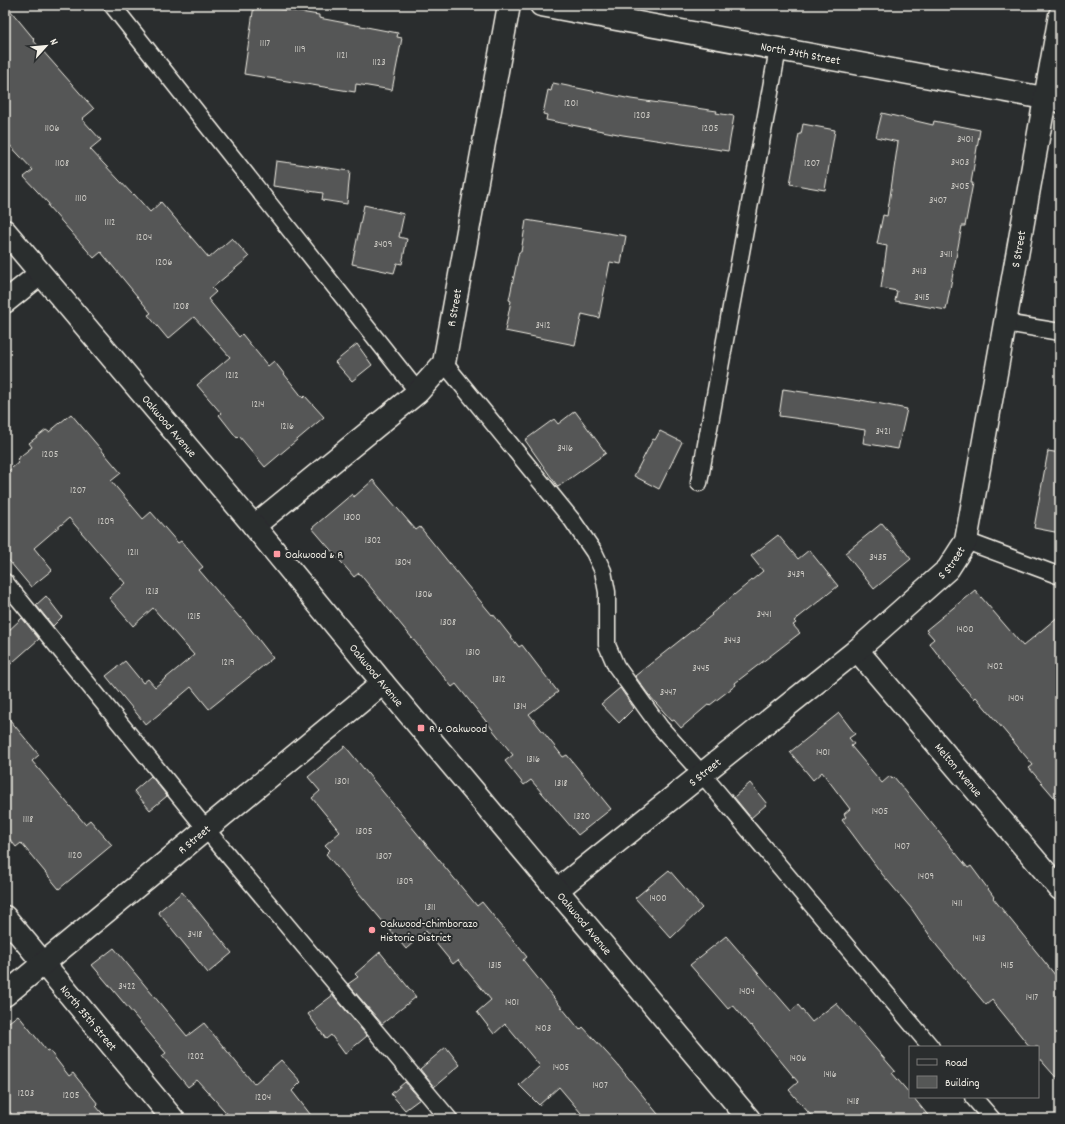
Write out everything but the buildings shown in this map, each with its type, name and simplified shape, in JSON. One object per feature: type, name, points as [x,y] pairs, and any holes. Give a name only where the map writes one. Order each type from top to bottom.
[{"type":"street","name":"R Street","points":[[444,363],[509,5]]},
{"type":"street","name":"North 34th Street","points":[[542,5],[1053,99]]},
{"type":"street","name":"S Street","points":[[556,890],[857,650],[948,569],[966,542],[1006,323],[1053,99],[1060,15]]},
{"type":"street","name":"Oakwood Avenue","points":[[5,232],[254,526],[383,684],[749,1119]]},
{"type":"street","points":[[5,302],[40,274]]},
{"type":"street","points":[[254,526],[418,392],[444,363]]},
{"type":"street","name":"Melton Avenue","points":[[857,650],[1060,889]]},
{"type":"street","name":"R Street","points":[[5,995],[383,684]]},
{"type":"street","name":"North 35th Street","points":[[5,917],[173,1119]]},
{"type":"lane","points":[[112,5],[418,392]]},
{"type":"lane","points":[[699,483],[778,49]]},
{"type":"lane","points":[[1006,323],[1060,332]]},
{"type":"lane","points":[[444,363],[572,520],[594,552],[603,571],[607,592],[607,646],[616,666],[660,727],[702,774],[930,1046]]},
{"type":"lane","points":[[966,542],[1060,576]]},
{"type":"lane","points":[[5,582],[206,829],[449,1119]]},
{"type":"lane","points":[[974,1098],[992,1119]]},
{"type":"place","name":"Oakwood & R","points":[[277,554]]},
{"type":"place","name":"R & Oakwood","points":[[421,728]]},
{"type":"place","name":"Oakwood-Chimborazo Historic District","points":[[372,930]]}]
